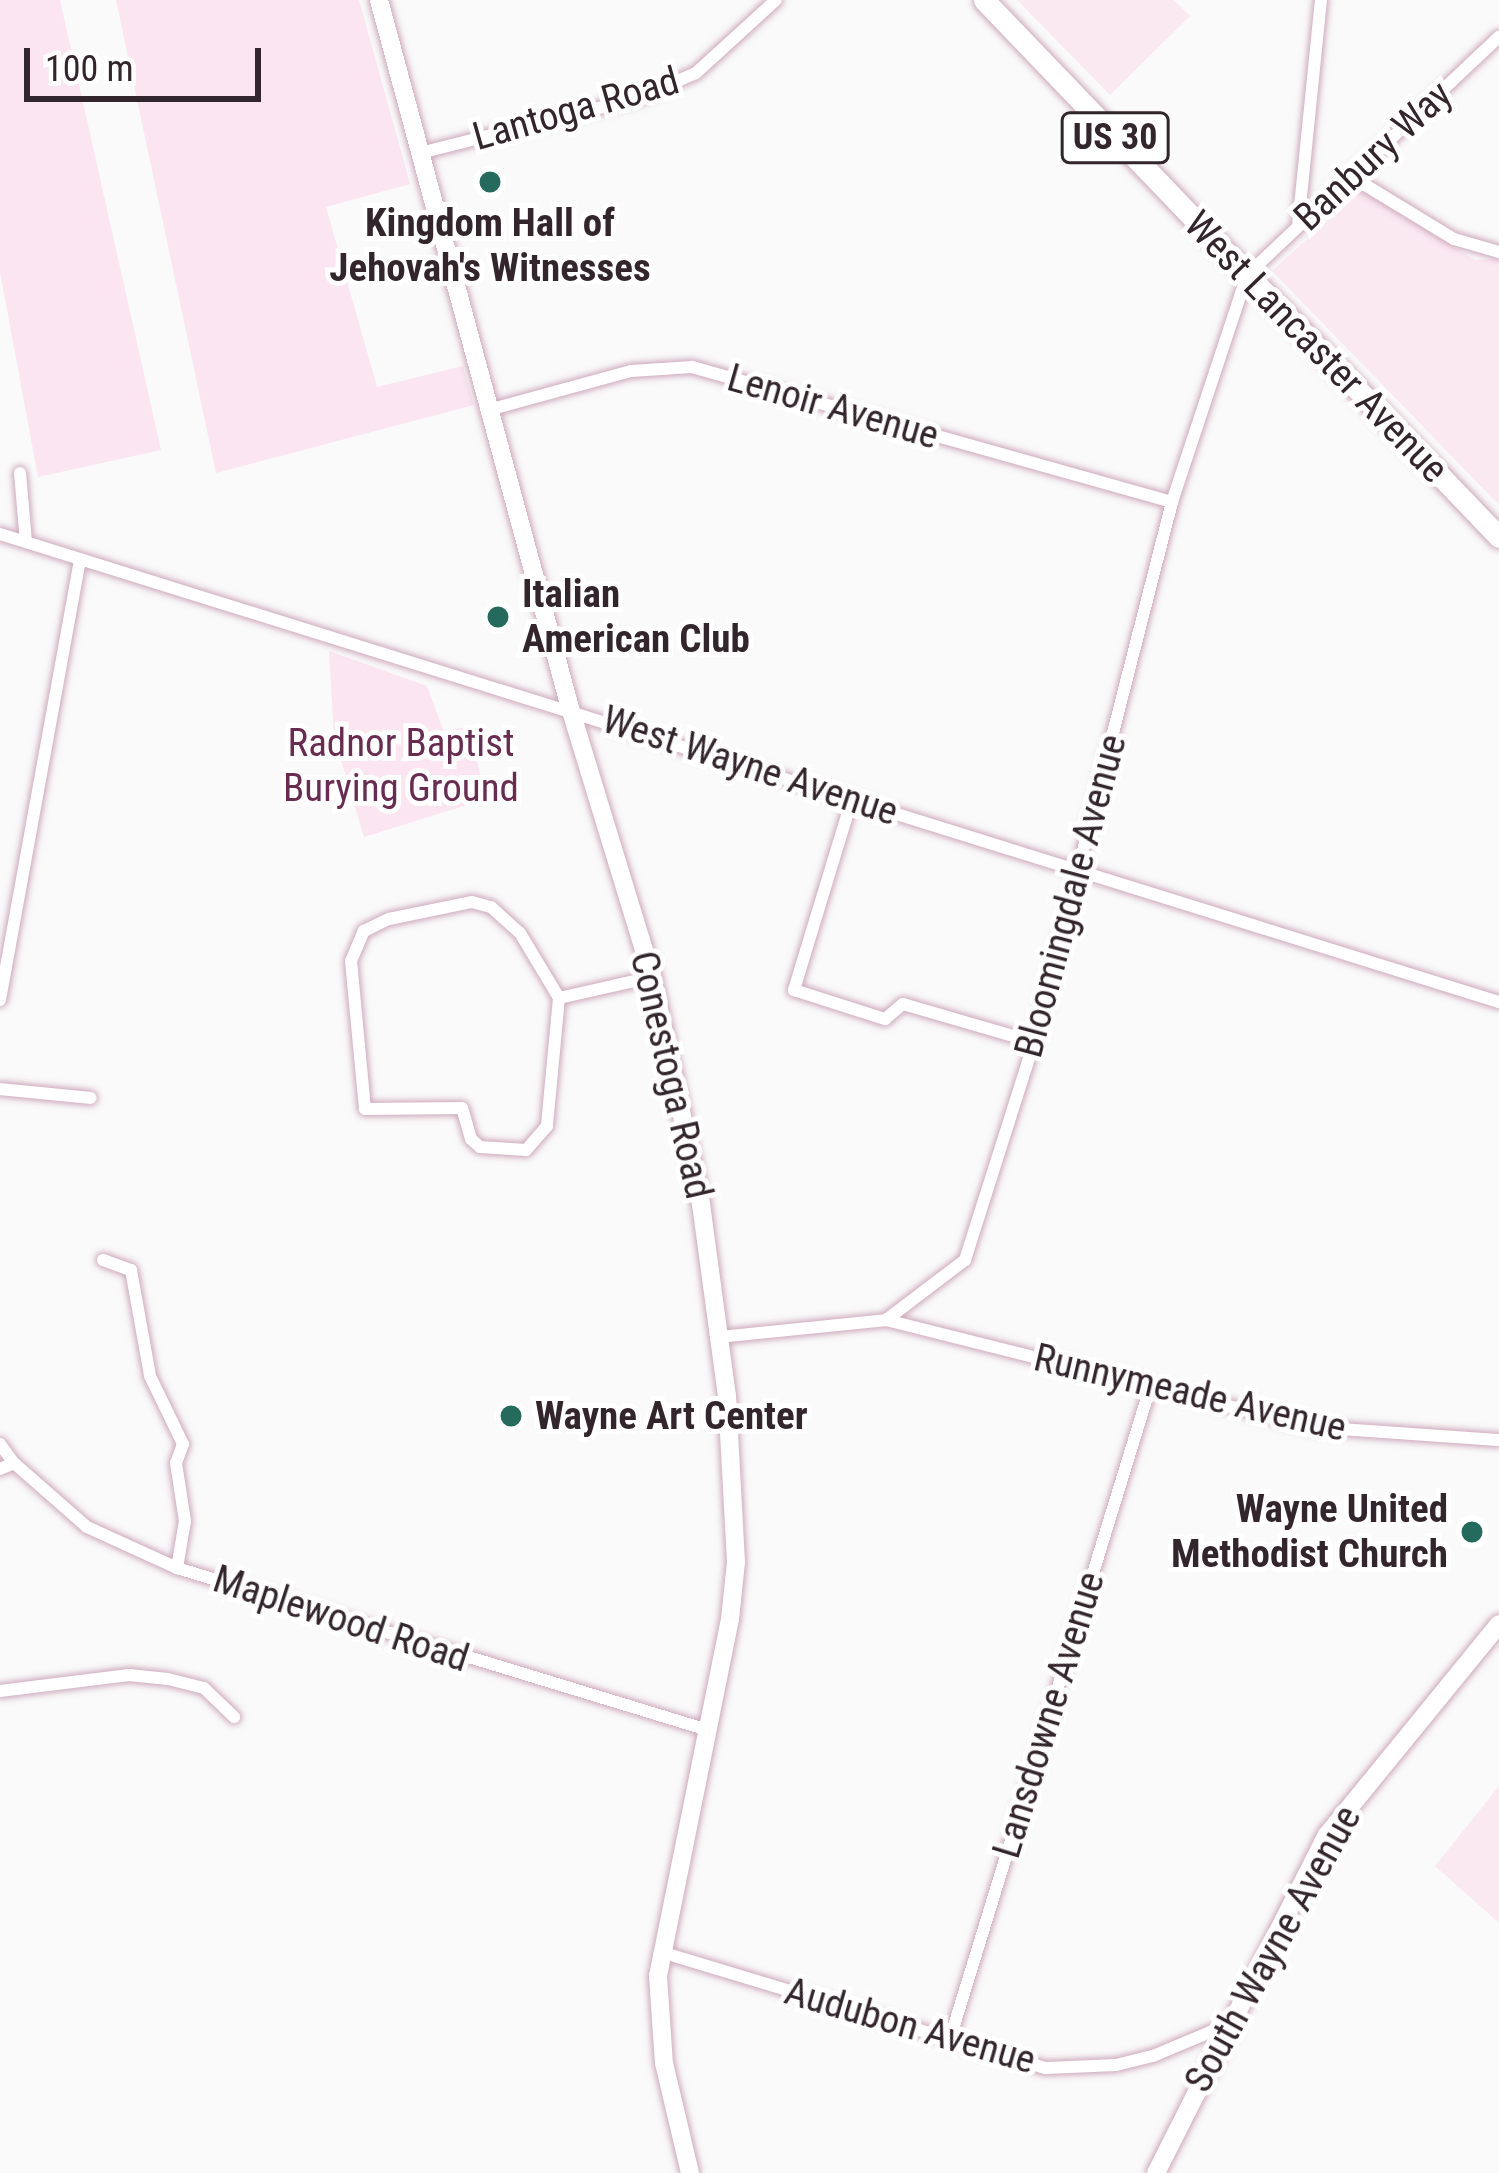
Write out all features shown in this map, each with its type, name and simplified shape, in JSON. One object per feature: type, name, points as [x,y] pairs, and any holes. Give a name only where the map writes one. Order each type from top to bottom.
[{"type":"highway","name":"West Lancaster Avenue","points":[[984,0],[1499,537]]},
{"type":"main road","name":"Conestoga Road","points":[[379,0],[570,708],[652,977],[701,1204],[719,1337],[736,1562],[708,1730],[660,1951],[660,2039],[690,2173]]},
{"type":"main road","name":"South Wayne Avenue","points":[[1156,2173],[1327,1835],[1499,1624]]},
{"type":"street","name":"Lantoga Road","points":[[420,153],[639,98],[696,74],[776,0]]},
{"type":"street","points":[[1298,226],[1321,0]]},
{"type":"street","name":"Banbury Way","points":[[1247,275],[1499,37]]},
{"type":"street","points":[[1352,177],[1454,239],[1499,252]]},
{"type":"street","name":"Bloomingdale Avenue","points":[[886,1320],[964,1260],[1034,1042],[1172,502],[1247,275]]},
{"type":"street","name":"Lenoir Avenue","points":[[492,409],[631,371],[692,367],[1172,502]]},
{"type":"street","points":[[20,473],[26,542]]},
{"type":"street","name":"West Wayne Avenue","points":[[0,534],[1499,1001]]},
{"type":"street","points":[[0,1000],[7,930],[80,559]]},
{"type":"street","points":[[852,799],[794,990],[884,1019],[903,1004],[1034,1042]]},
{"type":"street","points":[[481,903],[520,932],[560,998],[548,1126],[526,1150],[480,1147],[471,1139],[462,1108],[365,1108],[351,961],[364,931],[409,912],[481,903]]},
{"type":"street","points":[[560,998],[652,977]]},
{"type":"street","points":[[0,1089],[91,1097]]},
{"type":"street","points":[[103,1261],[130,1270],[150,1376],[183,1444],[176,1463],[185,1521],[177,1568]]},
{"type":"street","points":[[719,1337],[886,1320]]},
{"type":"street","name":"Runnymeade Avenue","points":[[886,1320],[1312,1427],[1499,1441]]},
{"type":"street","name":"Lansdowne Avenue","points":[[949,2042],[1150,1388]]},
{"type":"street","name":"Maplewood Road","points":[[0,1444],[7,1466],[87,1527],[177,1568],[708,1730]]},
{"type":"street","points":[[0,1691],[129,1675],[168,1679],[204,1688],[233,1717]]},
{"type":"street","name":"Audubon Avenue","points":[[660,1951],[1046,2068],[1080,2068],[1153,2056],[1229,2024]]},
{"type":"shaded area","points":[[1017,0],[1174,0],[1190,16],[1110,95]]},
{"type":"shaded area","points":[[1361,190],[1475,260],[1499,259],[1499,505],[1272,271]]},
{"type":"shaded area","points":[[1499,1786],[1499,1923],[1435,1866]]},
{"type":"green space","points":[[0,0],[60,0],[161,450],[38,477],[0,272]]},
{"type":"green space","points":[[116,0],[359,0],[410,184],[326,207],[377,387],[463,366],[474,405],[216,473]]},
{"type":"green space","name":"Radnor Baptist Burying Ground","points":[[329,651],[427,686],[444,732],[469,726],[486,799],[364,837],[334,736]]},
{"type":"place","name":"Kingdom Hall of Jehovah's Witnesses","points":[[490,182]]},
{"type":"place","name":"Italian American Club","points":[[498,617]]},
{"type":"place","name":"Wayne Art Center","points":[[511,1416]]},
{"type":"place","name":"Wayne United Methodist Church","points":[[1472,1532]]}]
